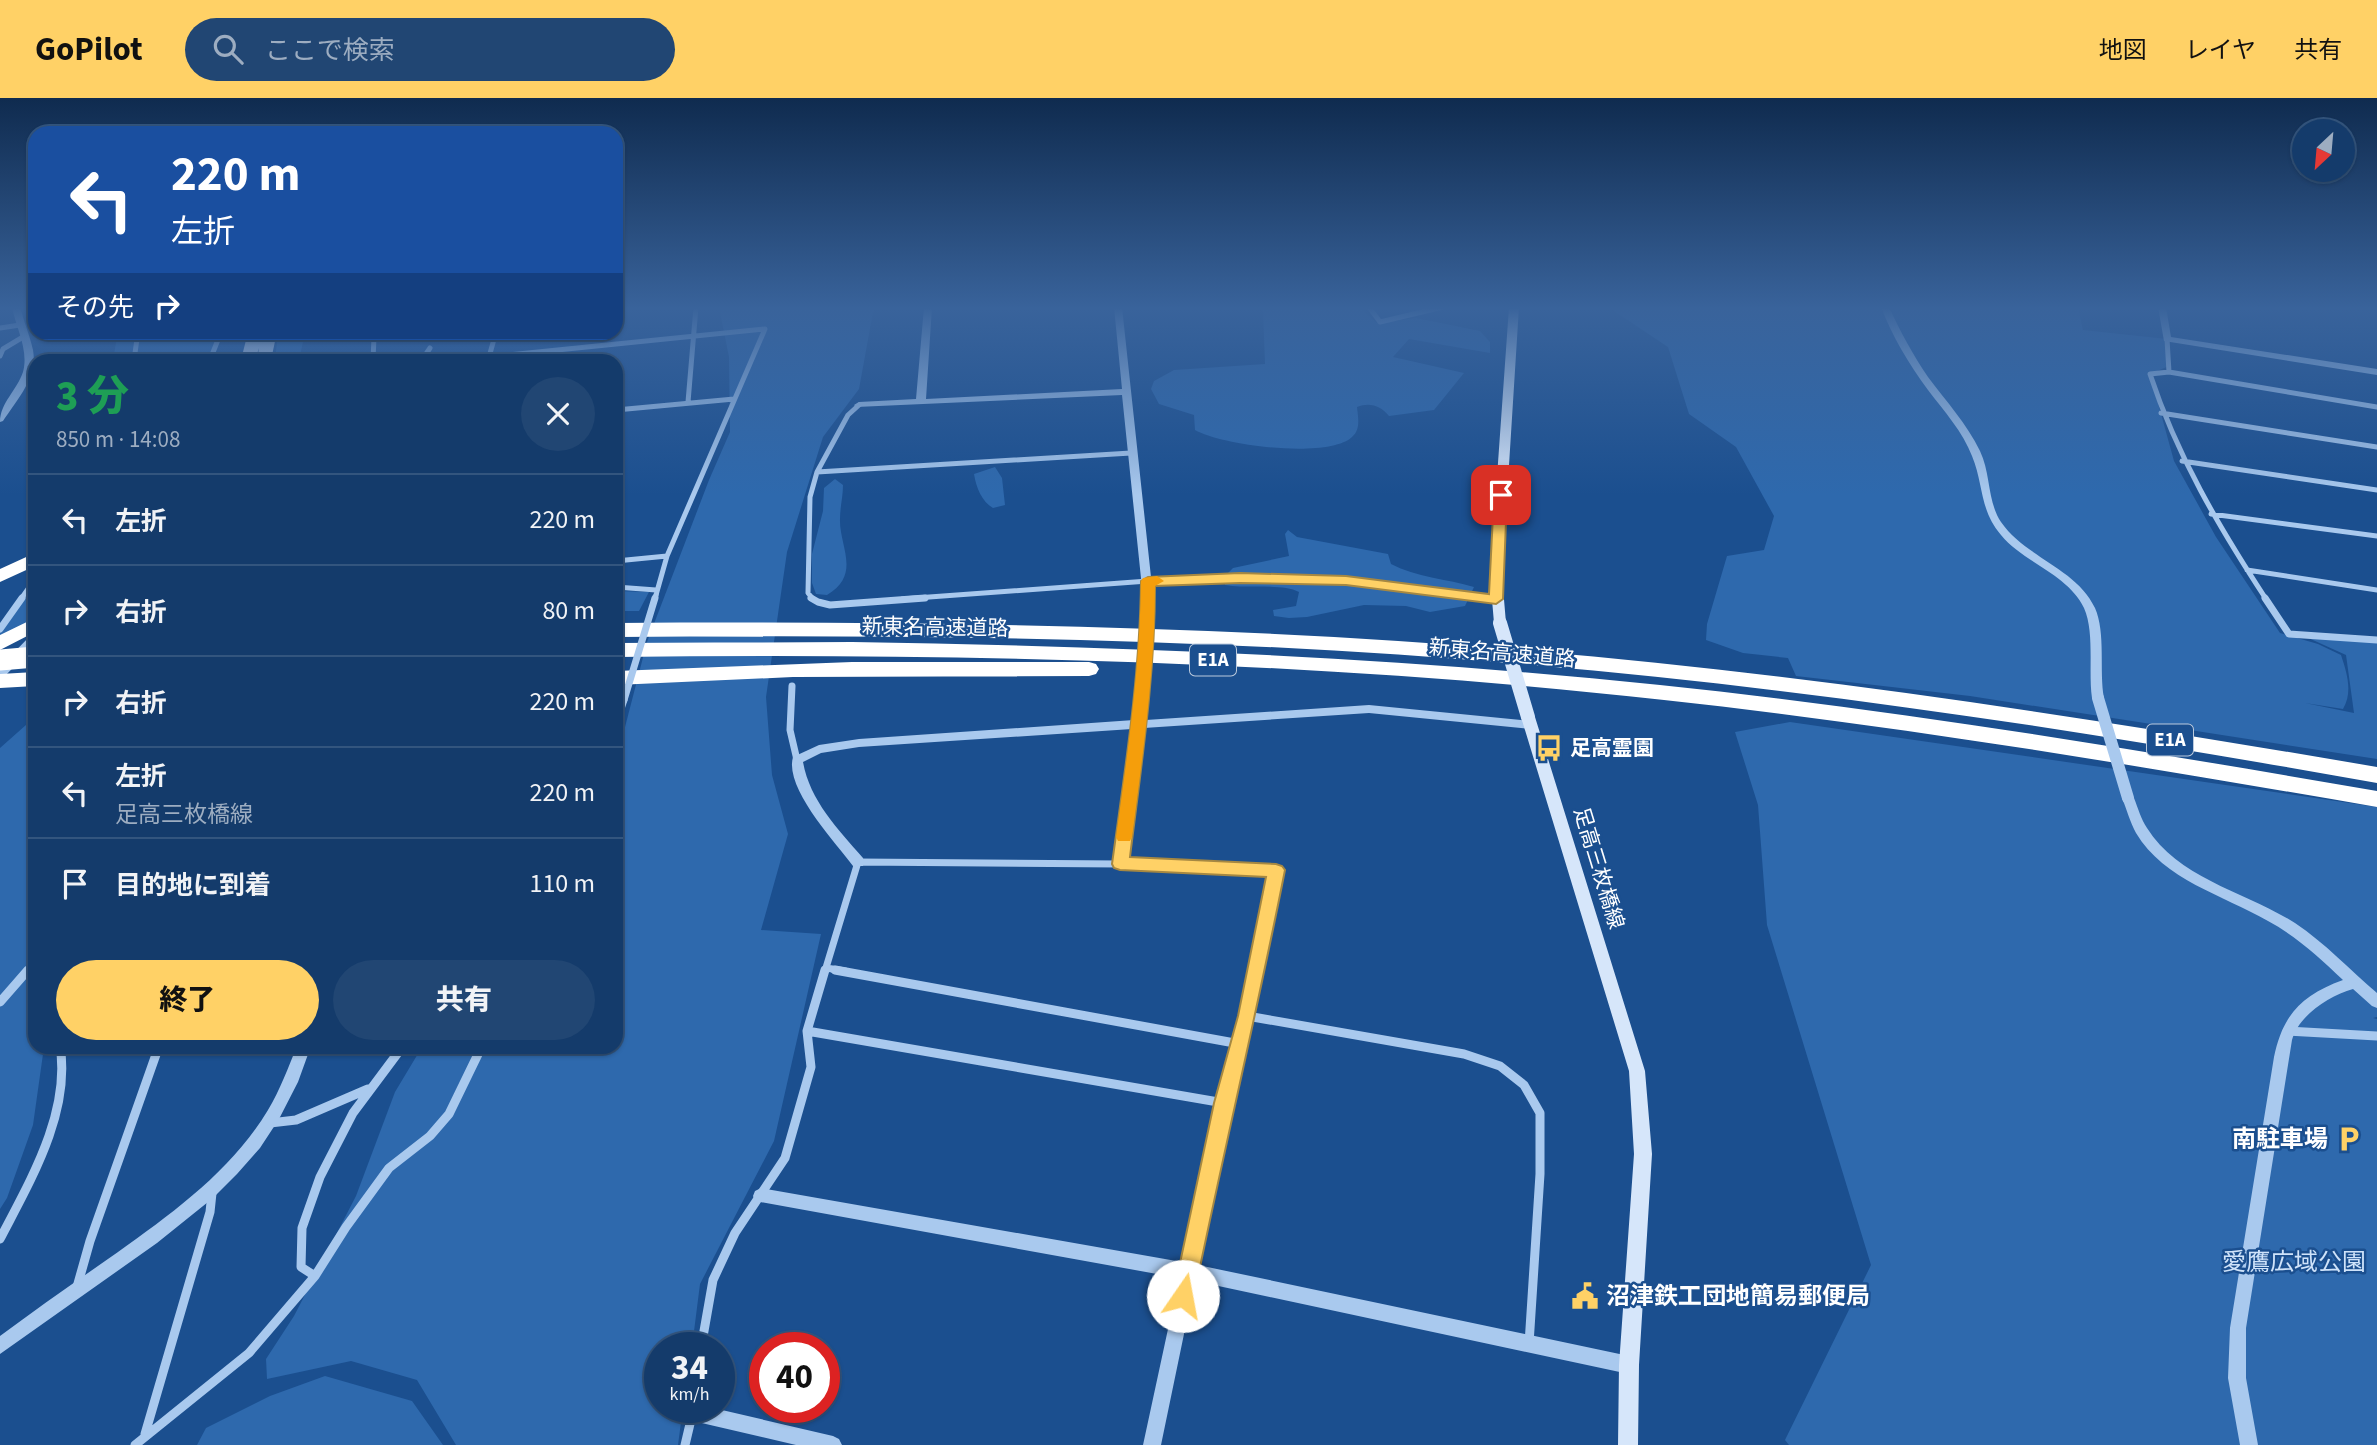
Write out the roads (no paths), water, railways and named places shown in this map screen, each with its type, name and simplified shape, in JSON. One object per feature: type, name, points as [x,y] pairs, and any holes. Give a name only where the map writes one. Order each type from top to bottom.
[{"type":"highway","points":[[0,576],[28,562]]},
{"type":"highway","points":[[623,617],[1027,626],[1131,635]]},
{"type":"highway","points":[[0,643],[28,629]]},
{"type":"highway","name":"新東名高速道路","points":[[623,630],[943,629],[1306,643],[1534,659],[1802,688],[1962,709],[2125,732],[2377,775]]},
{"type":"highway","name":"新東名高速道路","points":[[623,650],[990,652],[1236,661],[1559,682],[1808,710],[2129,756],[2377,799]]},
{"type":"highway","points":[[0,660],[28,658]]},
{"type":"highway","points":[[623,678],[691,673],[866,669],[1210,669],[1559,682]]},
{"type":"highway","points":[[0,681],[28,679]]},
{"type":"main road","name":"足高三枚橋線","points":[[1509,370],[1499,509],[1496,599],[1500,623],[1637,1071],[1643,1154],[1629,1365],[1628,1445]]},
{"type":"street","points":[[0,419],[26,376],[27,370]]},
{"type":"street","points":[[688,402],[691,370]]},
{"type":"street","points":[[623,702],[667,556],[747,370]]},
{"type":"street","points":[[921,400],[923,370]]},
{"type":"street","points":[[1120,864],[1140,726],[1148,604],[1148,581],[1139,494],[1131,453],[1124,370]]},
{"type":"street","points":[[1920,370],[1961,426],[1977,455],[1984,498],[1996,524],[2028,554],[2077,590],[2088,608],[2095,629],[2094,678],[2098,698],[2128,798],[2142,832],[2162,854],[2191,877],[2259,909],[2292,929],[2377,1002]]},
{"type":"street","points":[[2377,407],[2169,372],[2150,374],[2161,413],[2182,461],[2211,514],[2289,634],[2377,639]]},
{"type":"street","points":[[1126,392],[859,405],[848,415],[817,472],[810,496],[808,593],[812,600],[822,605],[1148,581],[1240,578],[1346,580],[1496,599]]},
{"type":"street","points":[[623,409],[734,399]]},
{"type":"street","points":[[2161,413],[2377,447]]},
{"type":"street","points":[[817,472],[1131,453]]},
{"type":"street","points":[[2182,461],[2377,490]]},
{"type":"street","points":[[2211,514],[2377,536]]},
{"type":"street","points":[[623,560],[667,556]]},
{"type":"street","points":[[2247,570],[2377,590]]},
{"type":"street","points":[[623,588],[656,593]]},
{"type":"street","points":[[0,629],[28,589]]},
{"type":"street","points":[[0,674],[28,645]]},
{"type":"street","points":[[792,686],[790,730],[799,778],[815,807],[858,862]]},
{"type":"street","points":[[797,760],[819,749],[859,743],[1369,709],[1529,721]]},
{"type":"street","points":[[858,862],[1120,864],[1276,870],[1247,1016],[1224,1103],[1152,1445]]},
{"type":"street","points":[[705,1332],[713,1280],[735,1233],[785,1157],[811,1067],[807,1031],[858,862]]},
{"type":"street","points":[[826,968],[1240,1044]]},
{"type":"street","points":[[0,1002],[28,970]]},
{"type":"street","points":[[2249,1445],[2237,1378],[2238,1328],[2261,1168],[2287,1031],[2310,1006],[2336,986],[2354,983]]},
{"type":"street","points":[[1247,1016],[1464,1055],[1500,1066],[1524,1085],[1540,1113],[1540,1174],[1529,1345]]},
{"type":"street","points":[[807,1031],[1224,1103]]},
{"type":"street","points":[[2287,1031],[2377,1036]]},
{"type":"street","points":[[0,1239],[44,1154],[64,1071],[60,1054]]},
{"type":"street","points":[[76,1292],[89,1241],[156,1054]]},
{"type":"street","points":[[0,1346],[212,1192],[270,1124],[301,1054]]},
{"type":"street","points":[[315,1276],[302,1267],[302,1228],[320,1177],[353,1113],[396,1054]]},
{"type":"street","points":[[135,1445],[249,1353],[315,1276],[346,1227],[389,1168],[430,1136],[449,1114],[478,1054]]},
{"type":"street","points":[[270,1124],[296,1120],[369,1089]]},
{"type":"street","points":[[145,1435],[209,1212],[212,1192]]},
{"type":"street","points":[[761,1196],[1188,1271],[1629,1365]]},
{"type":"street","points":[[735,1420],[833,1445]]},
{"type":"street","points":[[685,1445],[690,1423]]},
{"type":"place","name":"足高霊園","points":[[1549,748]]},
{"type":"place","name":"南駐車場","points":[[2349,1139]]},
{"type":"place","name":"沼津鉄工団地簡易郵便局","points":[[1585,1296]]},
{"type":"park label","name":"愛鷹広域公園","points":[[2294,1262]]}]
